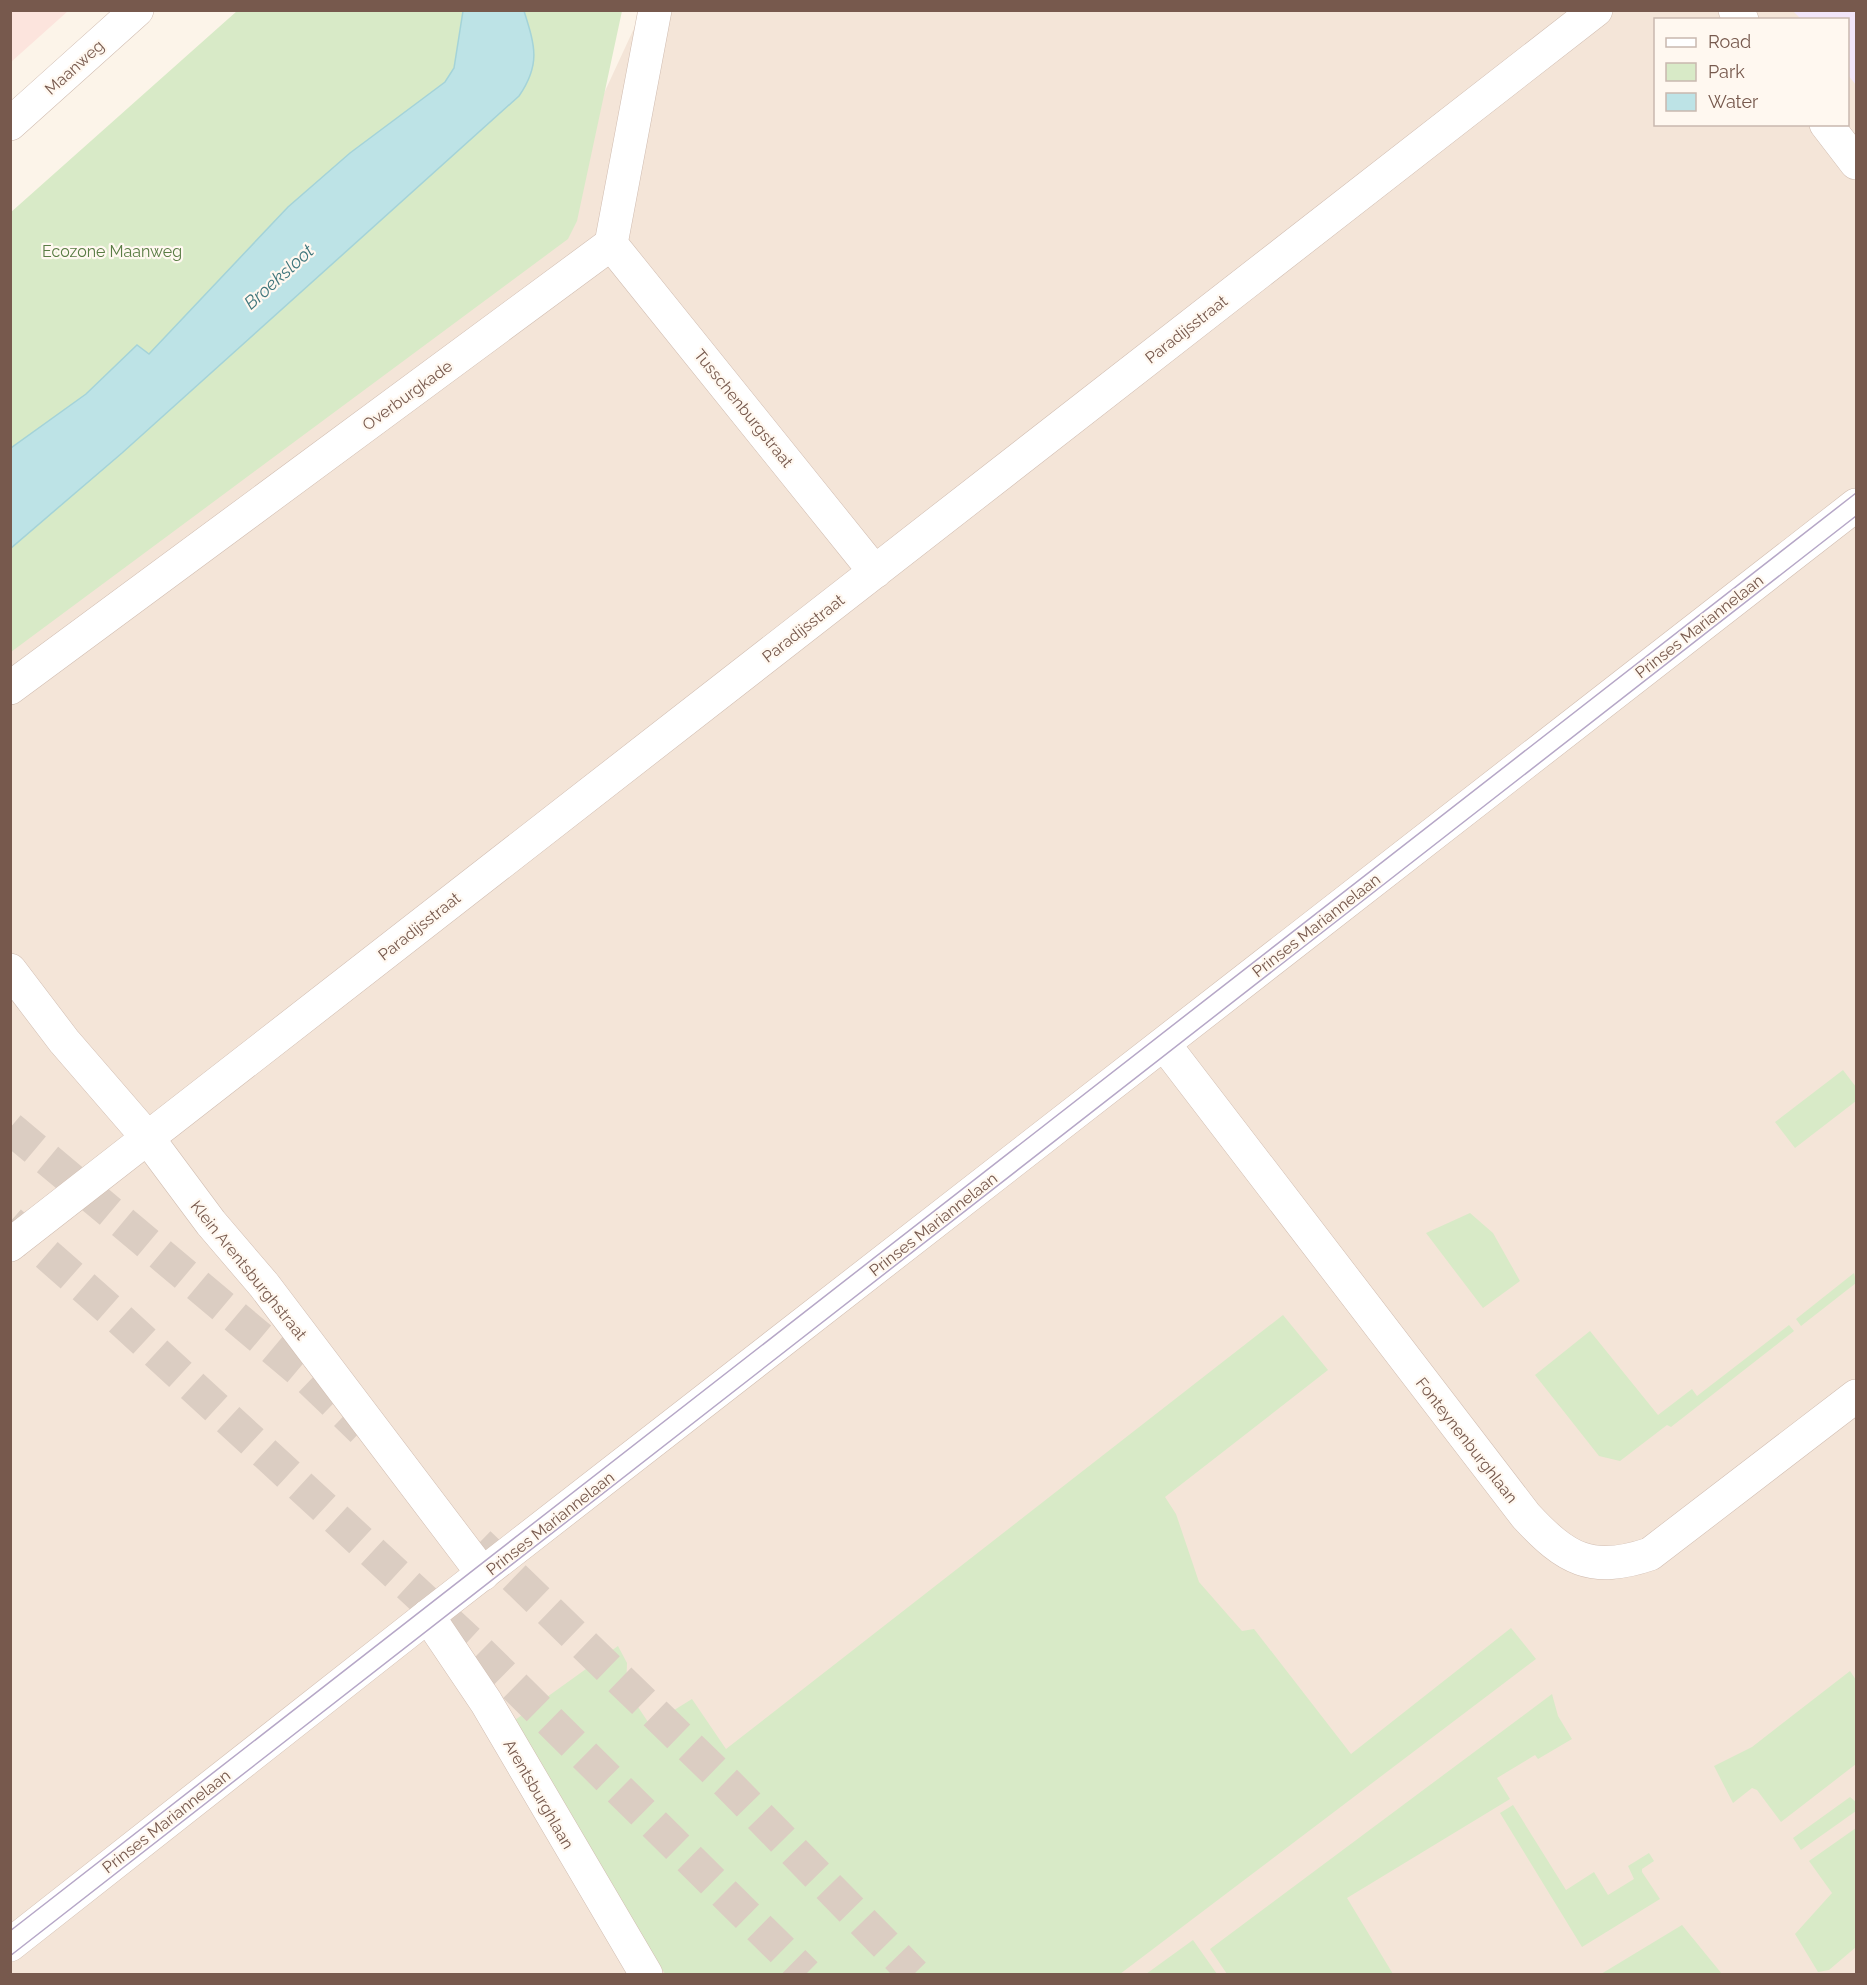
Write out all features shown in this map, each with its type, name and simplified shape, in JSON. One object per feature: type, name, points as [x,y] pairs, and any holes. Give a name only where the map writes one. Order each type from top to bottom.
[{"type":"street","name":"Maanweg","points":[[10,124],[137,10]]},
{"type":"street","points":[[611,244],[655,10]]},
{"type":"street","name":"Paradijsstraat","points":[[10,1245],[1596,10]]},
{"type":"street","points":[[1828,126],[1857,163]]},
{"type":"street","name":"Tusschenburgstraat","points":[[611,244],[875,572]]},
{"type":"street","name":"Overburgkade","points":[[10,688],[611,244]]},
{"type":"street","name":"Prinses Mariannelaan","points":[[10,1945],[428,1616],[1857,504]]},
{"type":"street","name":"Klein Arentsburghstraat","points":[[10,970],[64,1041],[147,1137],[211,1223],[271,1295],[483,1574]]},
{"type":"street","name":"Fonteynenburghlaan","points":[[1164,1044],[1526,1516],[1554,1545],[1581,1560],[1625,1562],[1650,1554],[1857,1395]]},
{"type":"street","name":"Arentsburghlaan","points":[[428,1616],[486,1702],[646,1974]]},
{"type":"shaded area","points":[[11,10],[68,10],[68,11],[11,62]]},
{"type":"shaded area","points":[[642,11],[1856,11],[1856,1974],[11,1974],[11,635],[545,221]]},
{"type":"shaded area","points":[[1793,11],[1856,11],[1856,85],[1849,76],[1849,18],[1800,18]]},
{"type":"green space","name":"Ecozone Maanweg","points":[[237,11],[463,11],[454,68],[445,82],[350,153],[288,207],[149,355],[137,345],[86,394],[11,448],[10,213]]},
{"type":"green space","points":[[524,11],[622,11],[577,221],[568,239],[11,652],[10,548],[122,453],[519,96],[530,75],[533,55]]},
{"type":"green space","points":[[1843,1070],[1856,1087],[1856,1101],[1795,1148],[1775,1122]]},
{"type":"green space","points":[[1470,1213],[1493,1233],[1520,1281],[1483,1308],[1426,1233]]},
{"type":"green space","points":[[1854,1273],[1856,1283],[1801,1326],[1796,1319]]},
{"type":"green space","points":[[1283,1315],[1328,1370],[1165,1497],[1176,1514],[1199,1582],[1242,1631],[1254,1629],[1351,1754],[1511,1628],[1536,1659],[1120,1974],[665,1974],[515,1720],[618,1646],[627,1663],[626,1689],[650,1725],[692,1699],[726,1749]]},
{"type":"green space","points":[[1789,1325],[1794,1331],[1671,1427],[1667,1425],[1620,1461],[1599,1456],[1535,1375],[1590,1331],[1658,1415],[1692,1389],[1697,1396]]},
{"type":"green space","points":[[1850,1671],[1856,1680],[1856,1764],[1781,1822],[1757,1790],[1752,1788],[1733,1803],[1714,1766],[1752,1747]]},
{"type":"green space","points":[[1552,1694],[1558,1716],[1572,1739],[1538,1759],[1535,1755],[1497,1778],[1510,1799],[1347,1898],[1393,1974],[1227,1974],[1210,1949]]},
{"type":"green space","points":[[1850,1797],[1856,1802],[1856,1811],[1801,1850],[1793,1838]]},
{"type":"green space","points":[[1513,1805],[1566,1890],[1594,1872],[1608,1895],[1634,1879],[1628,1866],[1649,1853],[1654,1861],[1642,1869],[1642,1872],[1660,1899],[1582,1947],[1500,1813]]},
{"type":"green space","points":[[1856,1828],[1856,1947],[1829,1970],[1818,1972],[1795,1934],[1832,1893],[1809,1861]]},
{"type":"green space","points":[[1682,1925],[1722,1974],[1601,1974]]},
{"type":"green space","points":[[1193,1940],[1217,1974],[1146,1974]]},
{"type":"water","name":"Broeksloot","points":[[463,11],[524,11],[534,55],[531,74],[519,96],[122,453],[11,548],[11,448],[86,394],[137,345],[149,354],[288,207],[350,153],[445,82],[454,68]]},
{"type":"tunnel","points":[[10,1128],[308,1378],[362,1430]]},
{"type":"tunnel","points":[[10,1222],[110,1310],[473,1645],[806,1974]]},
{"type":"tunnel","points":[[479,1543],[727,1783],[914,1974]]},
{"type":"tram line","points":[[10,1931],[1856,493]]},
{"type":"tram line","points":[[10,1956],[1856,516]]}]
